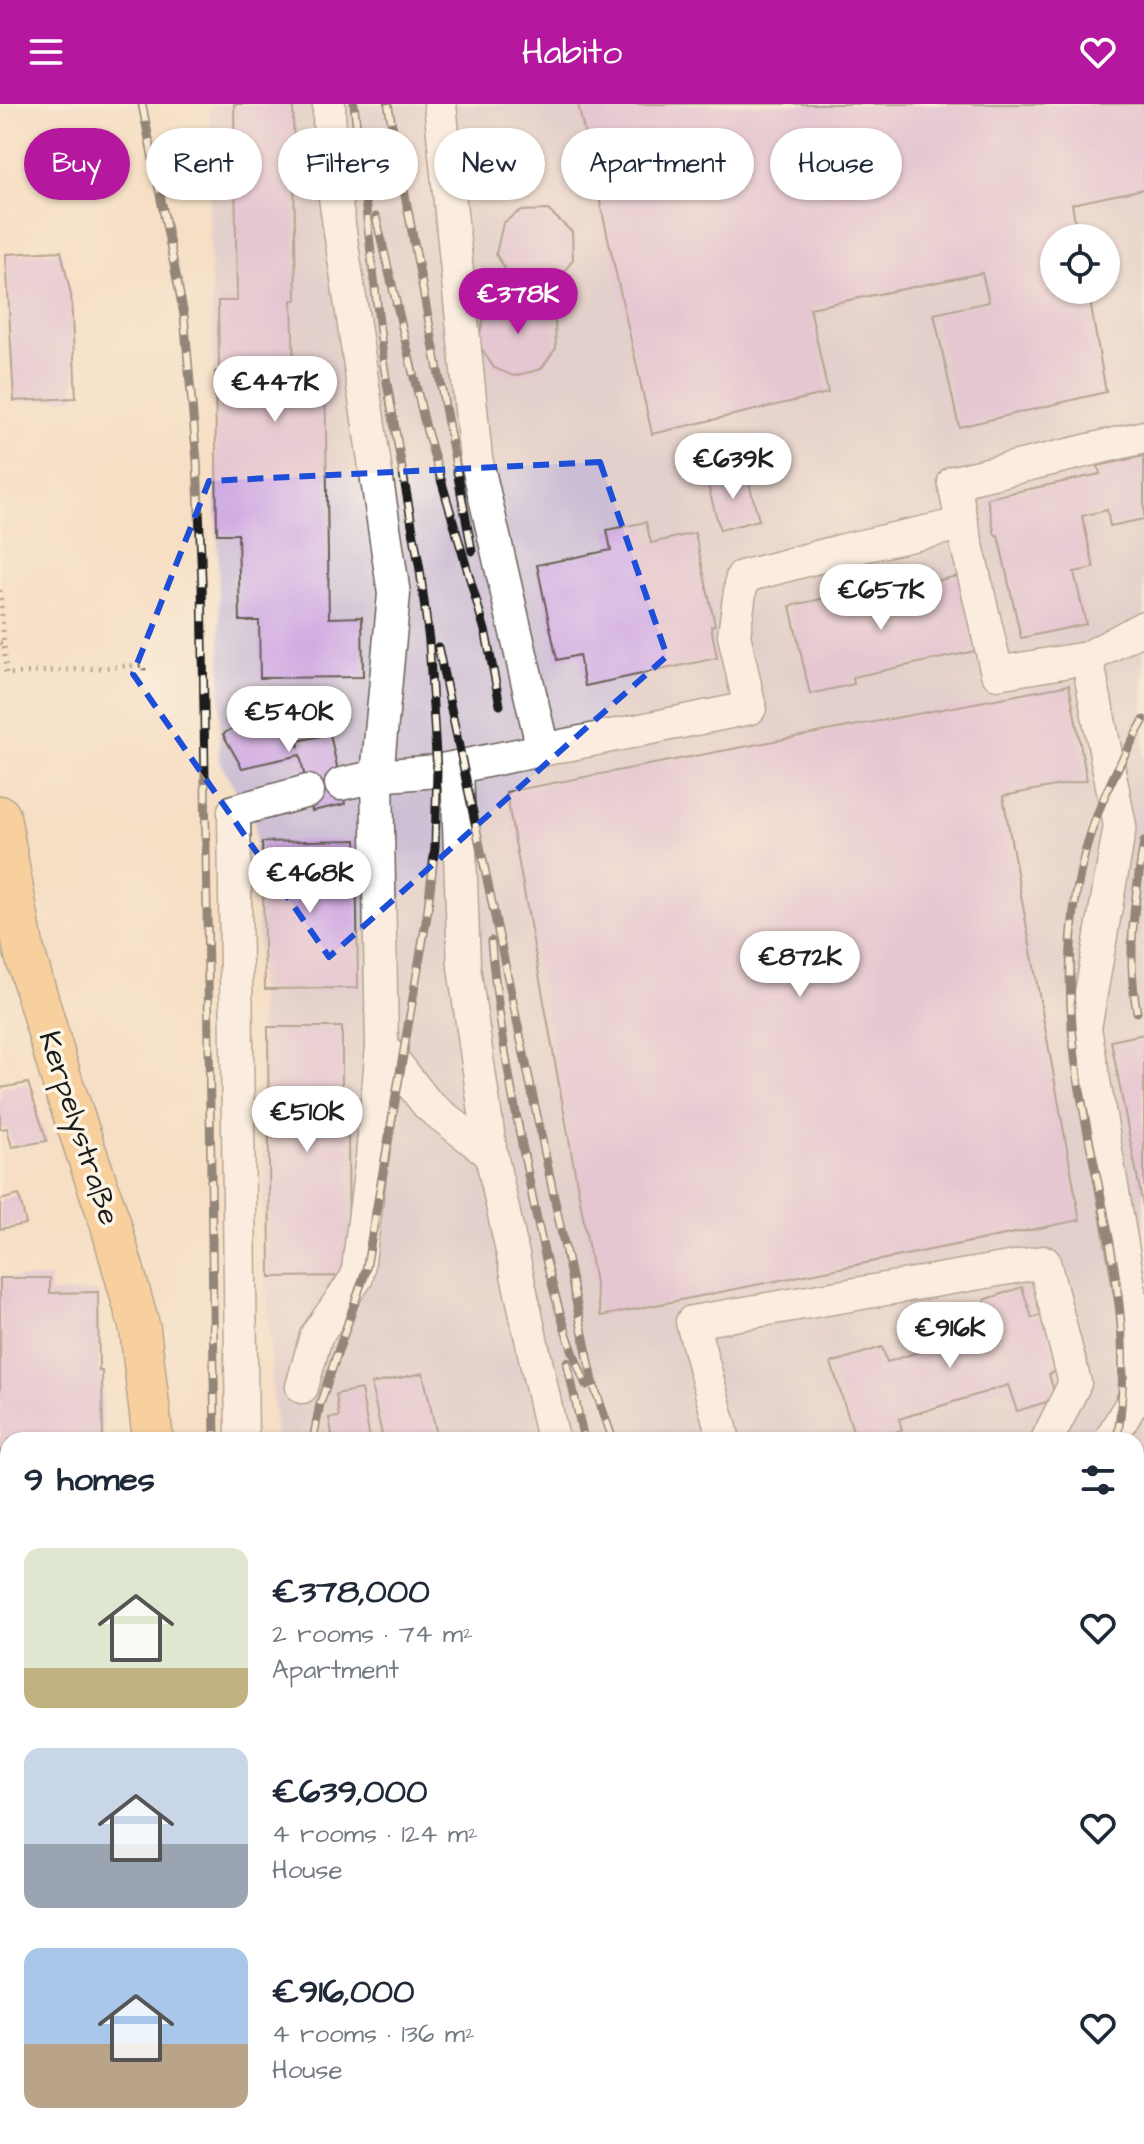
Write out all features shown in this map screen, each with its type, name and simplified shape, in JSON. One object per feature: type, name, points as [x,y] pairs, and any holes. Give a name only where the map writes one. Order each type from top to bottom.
[{"type":"main road","name":"Kerpelystraße","points":[[0,816],[24,951],[63,1084],[110,1222],[140,1329],[152,1432]]},
{"type":"street","points":[[302,1387],[316,1336],[357,1277],[372,1157],[382,1046],[377,776],[394,594],[330,164],[329,104]]},
{"type":"street","points":[[440,104],[476,458],[543,750]]},
{"type":"street","points":[[1144,437],[954,482],[997,673],[1087,658],[1144,627]]},
{"type":"street","points":[[341,784],[377,776],[457,767],[750,708],[734,635],[742,577],[962,524]]},
{"type":"street","points":[[1087,658],[1120,826],[1085,1028],[1144,1374]]},
{"type":"street","points":[[457,767],[464,967],[491,1154],[551,1432]]},
{"type":"street","points":[[242,1432],[234,811],[308,791]]},
{"type":"street","points":[[382,1046],[428,1105],[491,1154]]},
{"type":"street","points":[[722,1432],[692,1322],[1044,1262],[1075,1383],[1051,1432]]},
{"type":"street","points":[[1115,1432],[1144,1382]]},
{"type":"path","points":[[0,590],[6,674],[143,665],[145,674]]},
{"type":"highlighted area","points":[[600,462],[667,656],[329,957],[133,674],[209,481]]},
{"type":"shaded area","points":[[210,104],[1144,104],[1144,1432],[275,1432],[265,1275],[255,823],[219,761],[221,671],[209,200],[262,200],[262,128],[210,128]]},
{"type":"building","points":[[234,104],[293,104],[293,128],[278,128],[278,200],[294,200],[294,370],[325,370],[329,618],[362,617],[363,677],[260,678],[259,621],[240,621],[238,534],[217,534],[215,371],[219,371],[218,301],[237,301],[235,200],[262,200],[262,128],[234,128]]},
{"type":"building","points":[[578,104],[1144,104],[1144,189],[1072,204],[1076,224],[1040,224],[1040,304],[1090,304],[1106,392],[959,427],[934,314],[989,302],[982,273],[810,308],[828,393],[652,434],[600,200],[754,200],[754,128],[583,128]]},
{"type":"building","points":[[548,210],[572,232],[573,259],[559,280],[532,288],[511,279],[496,254],[503,223],[520,211]]},
{"type":"building","points":[[61,251],[71,295],[76,398],[14,401],[6,254]]},
{"type":"building","points":[[530,298],[555,320],[556,348],[541,369],[514,376],[494,368],[478,343],[485,312],[502,299]]},
{"type":"building","points":[[1144,456],[1144,519],[1110,526],[1107,510],[1082,516],[1094,568],[1074,572],[1086,624],[1021,638],[987,498],[1100,474],[1098,466]]},
{"type":"building","points":[[746,472],[759,520],[720,530],[707,482]]},
{"type":"building","points":[[646,522],[651,543],[695,533],[715,625],[711,626],[717,658],[585,686],[579,655],[557,660],[537,565],[611,550],[607,530]]},
{"type":"building","points":[[958,576],[975,651],[853,677],[854,684],[810,694],[790,606],[835,596],[836,603]]},
{"type":"building","points":[[1069,685],[1087,780],[1003,796],[1080,1220],[601,1316],[506,792]]},
{"type":"building","points":[[275,704],[299,747],[298,741],[330,734],[345,804],[312,811],[300,755],[242,768],[223,734]]},
{"type":"building","points":[[356,840],[358,988],[265,989],[262,842]]},
{"type":"building","points":[[268,1027],[342,1027],[342,1127],[348,1127],[349,1276],[270,1277]]},
{"type":"building","points":[[1144,1034],[1144,1206],[1143,1206],[1111,1041]]},
{"type":"building","points":[[28,1083],[47,1141],[12,1147],[7,1128],[0,1129],[0,1088]]},
{"type":"building","points":[[19,1195],[26,1224],[0,1229],[0,1200]]},
{"type":"building","points":[[0,1278],[50,1278],[50,1293],[98,1292],[103,1432],[0,1432]]},
{"type":"building","points":[[1022,1287],[1032,1318],[1041,1315],[1058,1371],[1049,1374],[1056,1399],[1017,1411],[1008,1385],[899,1419],[902,1430],[853,1432],[831,1363],[882,1347],[887,1362],[925,1350],[919,1332],[952,1321],[958,1342],[994,1331],[984,1300]]},
{"type":"building","points":[[423,1373],[436,1432],[381,1432],[371,1384]]},
{"type":"building","points":[[361,1389],[369,1432],[332,1432],[329,1418],[339,1417],[336,1394]]},
{"type":"railway","points":[[142,104],[184,315],[197,461],[202,581],[215,1432]]},
{"type":"railway","points":[[315,1432],[320,1404],[366,1270],[427,916],[435,847],[437,771],[429,641],[420,570],[384,366],[354,104]]},
{"type":"railway","points":[[388,104],[472,551]]},
{"type":"railway","points":[[376,217],[426,428],[486,634],[500,705]]},
{"type":"railway","points":[[438,647],[594,1386],[610,1432]]},
{"type":"railway","points":[[1118,1432],[1122,1390],[1118,1294],[1075,1057],[1070,966],[1075,906],[1087,847],[1106,793],[1144,720]]},
{"type":"railway","points":[[1137,1012],[1132,948],[1144,842]]},
{"type":"railway","points":[[491,941],[506,1058],[539,1228],[551,1282],[586,1385]]},
{"type":"railway","points":[[567,1362],[582,1432]]}]
